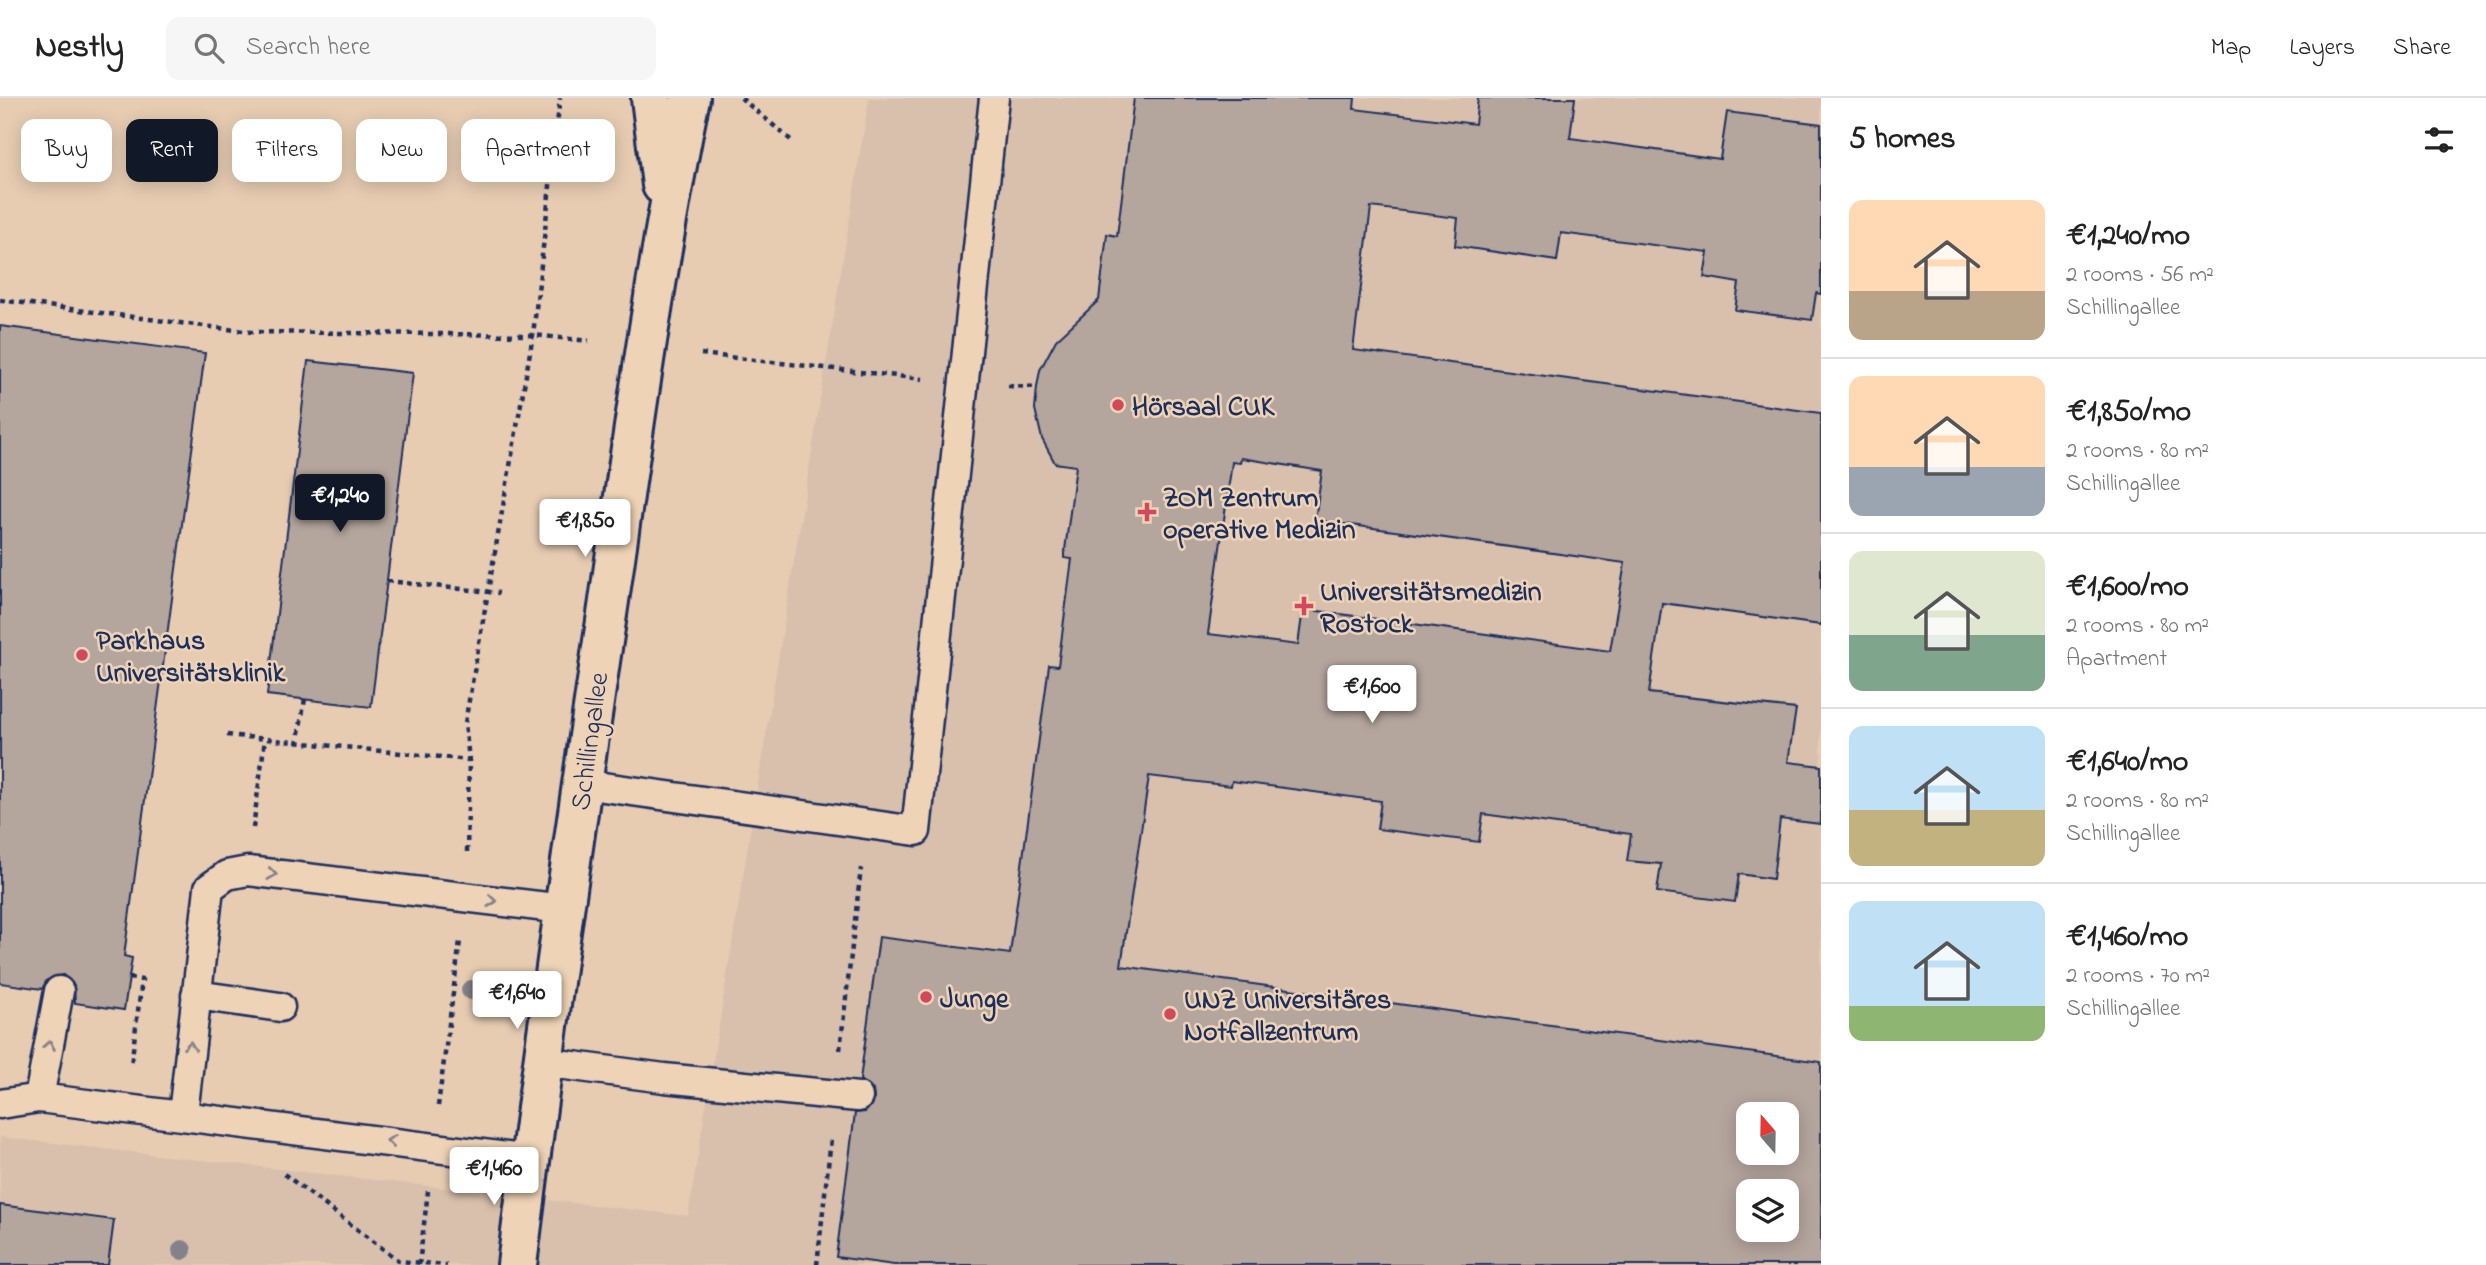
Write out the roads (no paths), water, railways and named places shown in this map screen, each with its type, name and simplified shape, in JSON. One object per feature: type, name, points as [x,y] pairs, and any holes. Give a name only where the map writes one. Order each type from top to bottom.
[{"type":"street","name":"Schillingallee","points":[[651,98],[666,218]]},
{"type":"street","name":"Schillingallee","points":[[517,1265],[563,909],[666,218],[690,98]]},
{"type":"lane","points":[[582,784],[916,831],[992,110],[1008,98]]},
{"type":"lane","points":[[183,1114],[209,888],[227,874],[248,871],[563,909]]},
{"type":"lane","points":[[39,1098],[59,991]]},
{"type":"lane","points":[[196,996],[280,1007]]},
{"type":"lane","points":[[543,1062],[846,1096]]},
{"type":"lane","points":[[0,1104],[39,1098],[288,1127],[531,1160]]},
{"type":"place","name":"Hörsaal CUK","points":[[1118,405]]},
{"type":"place","name":"ZOM Zentrum operative Medizin","points":[[1147,512]]},
{"type":"place","name":"Universitätsmedizin Rostock","points":[[1304,606]]},
{"type":"place","name":"Parkhaus Universitätsklinik","points":[[82,655]]},
{"type":"place","name":"Junge","points":[[926,997]]},
{"type":"place","name":"UNZ Universitäres Notfallzentrum","points":[[1170,1014]]}]
